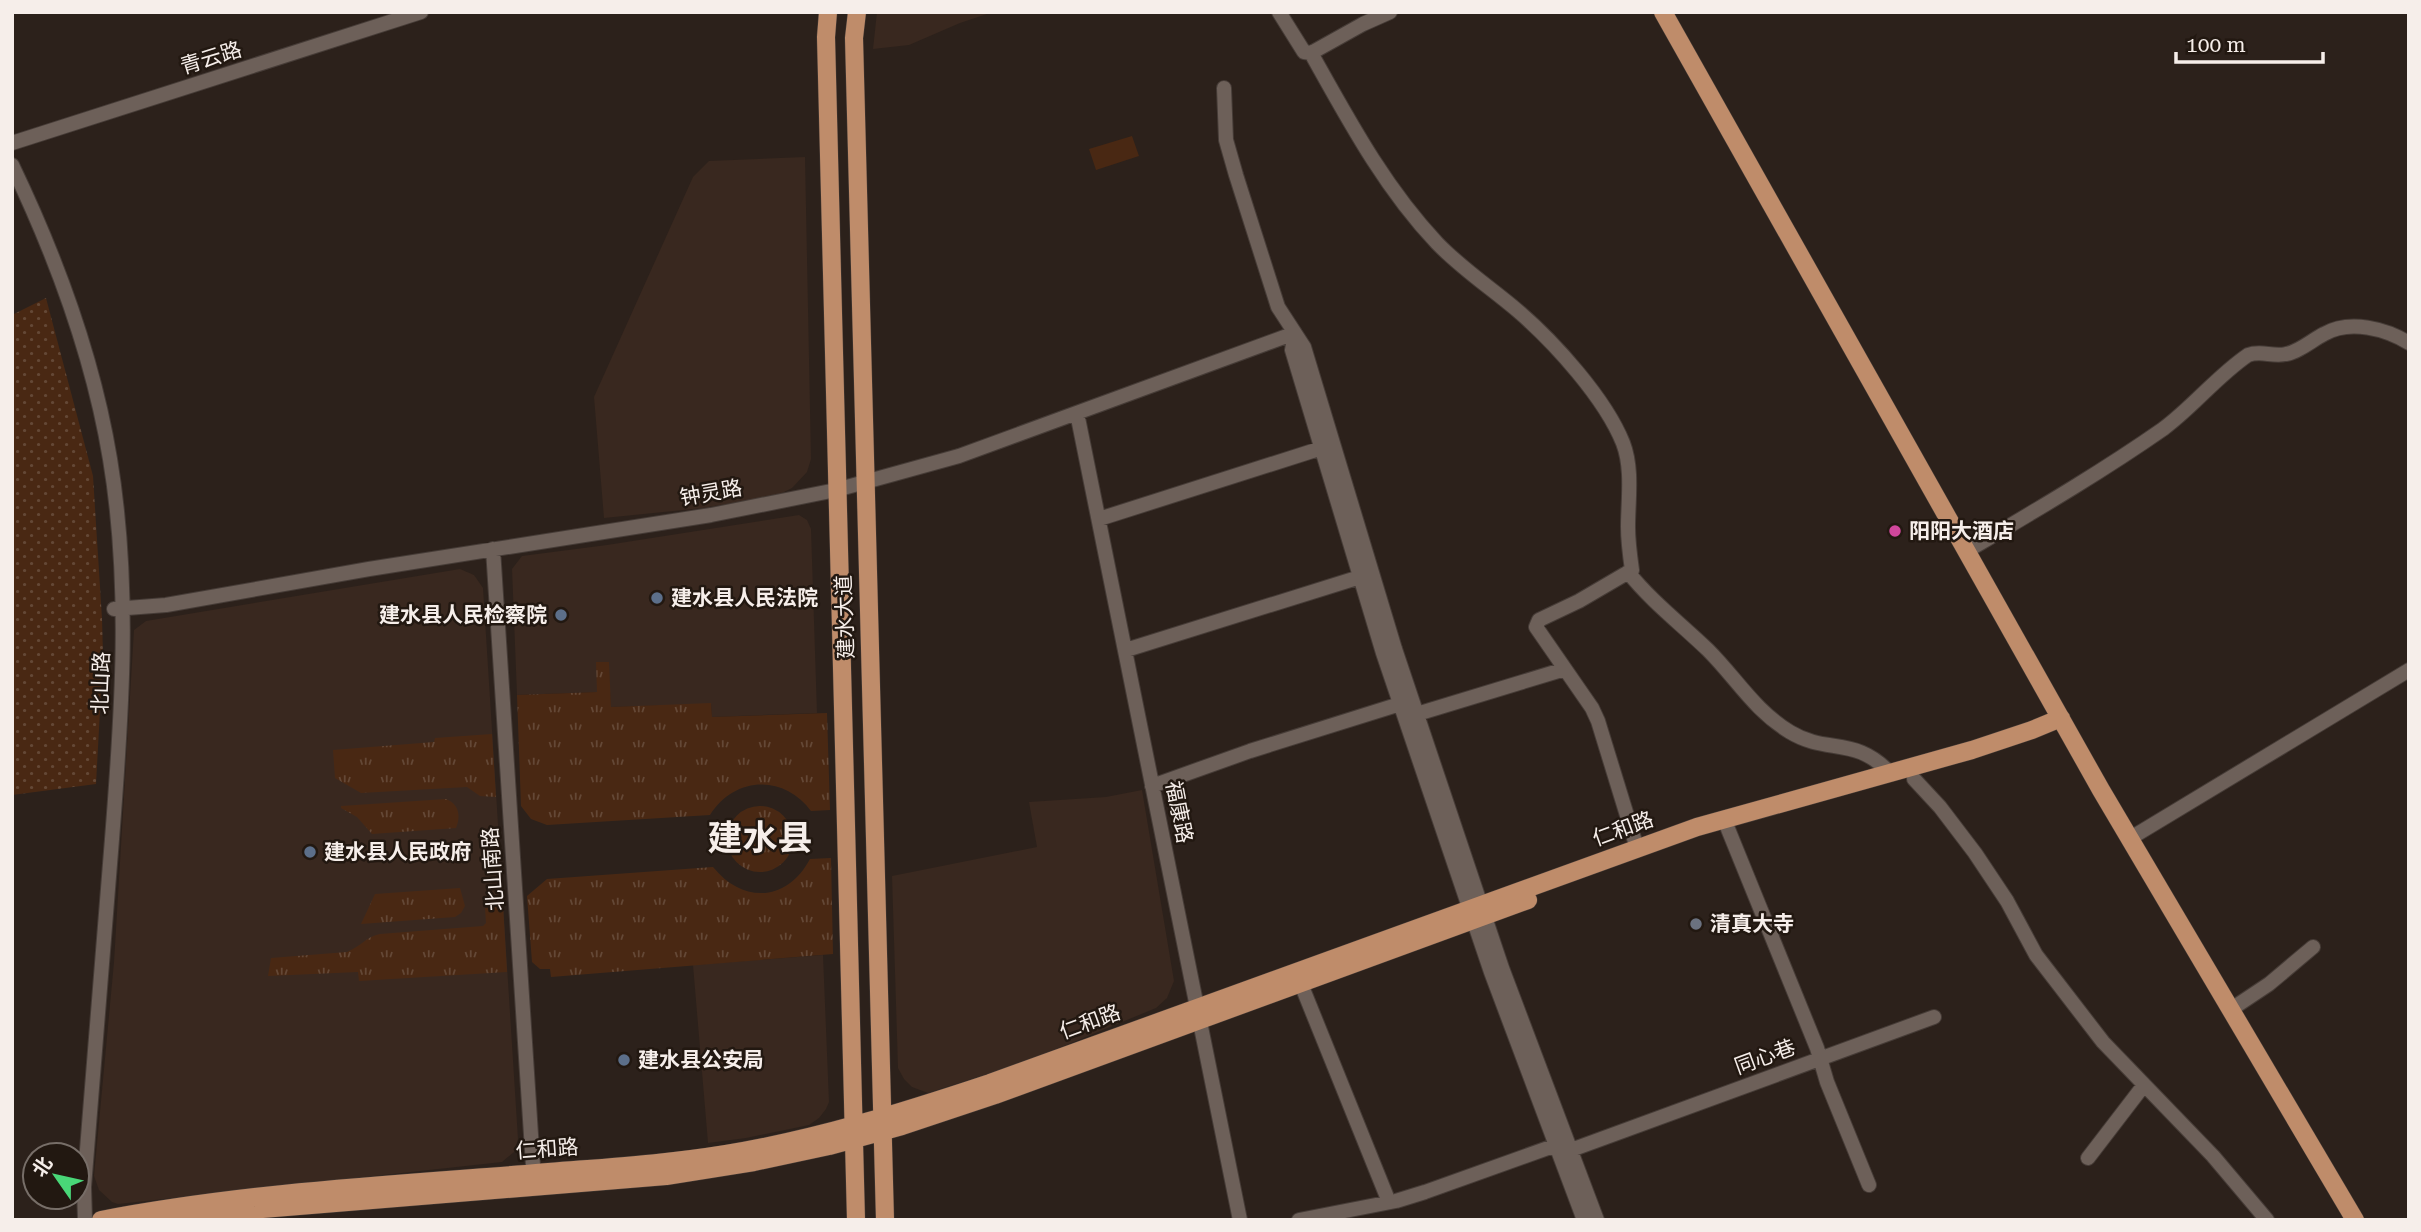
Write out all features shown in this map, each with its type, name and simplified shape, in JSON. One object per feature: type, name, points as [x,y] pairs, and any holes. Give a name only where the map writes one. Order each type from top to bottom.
[{"type":"main road","name":"建水大道","points":[[828,12],[826,37],[836,489],[856,1220]]},
{"type":"main road","name":"建水大道","points":[[857,12],[854,38],[864,482],[885,1220]]},
{"type":"main road","points":[[1650,12],[1683,58],[1966,551],[2058,725]]},
{"type":"main road","points":[[1664,12],[1683,58],[2124,842],[2341,1220]]},
{"type":"main road","name":"仁和路","points":[[1199,1014],[1301,984],[1637,848],[1730,816],[1891,774],[2058,725]]},
{"type":"main road","name":"仁和路","points":[[101,1220],[240,1198],[534,1180],[646,1178],[725,1167],[995,1095],[1199,1014],[1477,912],[1728,829],[1976,761],[2058,725]]},
{"type":"main road","points":[[2124,842],[2230,1010],[2355,1220]]},
{"type":"main road","name":"仁和路","points":[[176,1220],[534,1180]]},
{"type":"street","name":"青云路","points":[[12,142],[421,12]]},
{"type":"street","points":[[1279,12],[1304,52],[1311,53],[1390,12]]},
{"type":"street","points":[[1311,53],[1362,143],[1411,213],[1460,266],[1517,310],[1551,342],[1579,375],[1621,439],[1625,452],[1632,570],[1537,622],[1536,626],[1598,721],[1637,848]]},
{"type":"street","points":[[1224,88],[1226,140],[1236,176],[1278,307],[1304,346],[1477,912]]},
{"type":"street","name":"北山路","points":[[12,164],[58,268],[80,331],[96,389],[111,461],[118,518],[119,751],[84,1187],[85,1220]]},
{"type":"street","name":"北山路","points":[[12,187],[58,296],[89,402],[101,462],[119,609],[78,1141]]},
{"type":"street","points":[[1966,551],[2162,429],[2191,408],[2248,355],[2257,352],[2282,355],[2291,353],[2329,331],[2339,329],[2374,328],[2409,343]]},
{"type":"street","name":"钟灵路","points":[[119,609],[156,607],[711,515],[836,489],[959,456],[1295,333]]},
{"type":"street","points":[[1295,333],[1292,350],[1400,704],[1565,1146],[1598,1220]]},
{"type":"street","name":"福康路","points":[[1077,413],[1240,1220]]},
{"type":"street","points":[[1098,519],[1322,448]]},
{"type":"street","name":"北山南路","points":[[494,550],[534,1180]]},
{"type":"street","points":[[1628,572],[1643,591],[1710,652],[1744,693],[1776,722],[1805,739],[1865,752],[1878,760],[1891,774]]},
{"type":"street","points":[[1126,650],[1360,577]]},
{"type":"street","points":[[1417,714],[1565,669]]},
{"type":"street","points":[[2124,842],[2409,670]]},
{"type":"street","points":[[1152,786],[1228,758],[1400,704]]},
{"type":"street","points":[[1914,779],[1940,807],[1975,853],[2007,901],[2025,938],[2103,1042],[2213,1156],[2267,1220]]},
{"type":"street","name":"同心巷","points":[[1299,1220],[1425,1192],[1820,1059],[1728,829]]},
{"type":"street","points":[[2230,1010],[2269,984],[2313,947]]},
{"type":"street","points":[[1301,984],[1389,1202]]},
{"type":"street","points":[[1869,1185],[1826,1082],[1820,1059],[1934,1017]]},
{"type":"street","points":[[2088,1158],[2144,1085]]},
{"type":"street","points":[[1565,1146],[1584,1220]]},
{"type":"shaded area","points":[[877,12],[993,12],[909,45],[873,49]]},
{"type":"shaded area","points":[[805,157],[811,459],[807,472],[792,488],[778,495],[703,508],[604,518],[594,397],[693,177],[709,161]]},
{"type":"shaded area","points":[[799,515],[807,520],[811,529],[817,713],[712,717],[711,704],[611,707],[608,662],[597,692],[517,695],[512,569],[522,556]]},
{"type":"shaded area","points":[[460,569],[474,575],[483,588],[518,1139],[514,1152],[502,1162],[118,1204],[112,1202],[99,1190],[94,1176],[114,962],[134,630],[146,621]]},
{"type":"shaded area","points":[[1142,790],[1174,981],[1167,998],[1156,1008],[1030,1060],[928,1093],[912,1087],[898,1068],[892,876],[1037,847],[1029,802],[1106,797]]},
{"type":"shaded area","points":[[823,955],[829,1102],[826,1109],[809,1125],[708,1143],[693,965]]},
{"type":"green space","points":[[1132,136],[1139,156],[1096,170],[1089,149]]},
{"type":"green space","points":[[46,298],[93,476],[103,655],[96,784],[12,795],[12,315]]},
{"type":"green space","points":[[596,662],[609,662],[611,707],[711,703],[712,717],[827,713],[830,810],[811,811],[800,799],[787,791],[759,784],[732,793],[720,802],[710,815],[547,825],[531,819],[521,806],[517,695],[597,692]]},
{"type":"green space","points":[[492,734],[496,797],[480,796],[467,787],[361,793],[335,778],[333,750],[434,742],[435,738]]},
{"type":"green space","points":[[446,799],[454,804],[458,811],[456,828],[372,834],[357,817],[341,808],[341,806]]},
{"type":"green space","points":[[760,806],[773,808],[788,821],[793,839],[791,852],[778,867],[760,872],[747,870],[732,857],[727,839],[729,826],[742,811]]},
{"type":"green space","points":[[831,858],[833,954],[551,977],[550,969],[540,969],[532,962],[527,896],[547,879],[713,867],[738,887],[764,893],[789,884],[810,859]]},
{"type":"green space","points":[[460,888],[465,906],[455,917],[361,924],[375,894]]},
{"type":"green space","points":[[503,906],[507,972],[359,981],[358,972],[268,976],[271,958],[347,952],[380,934],[483,926],[486,923],[485,908]]},
{"type":"place","name":"阳阳大酒店","points":[[1895,531]]},
{"type":"place","name":"建水县人民法院","points":[[657,598]]},
{"type":"place","name":"建水县人民检察院","points":[[561,615]]},
{"type":"place","name":"建水县人民政府","points":[[310,852]]},
{"type":"place","name":"清真大寺","points":[[1696,924]]},
{"type":"place","name":"建水县公安局","points":[[624,1060]]},
{"type":"district","name":"建水县","points":[[760,838]]}]
